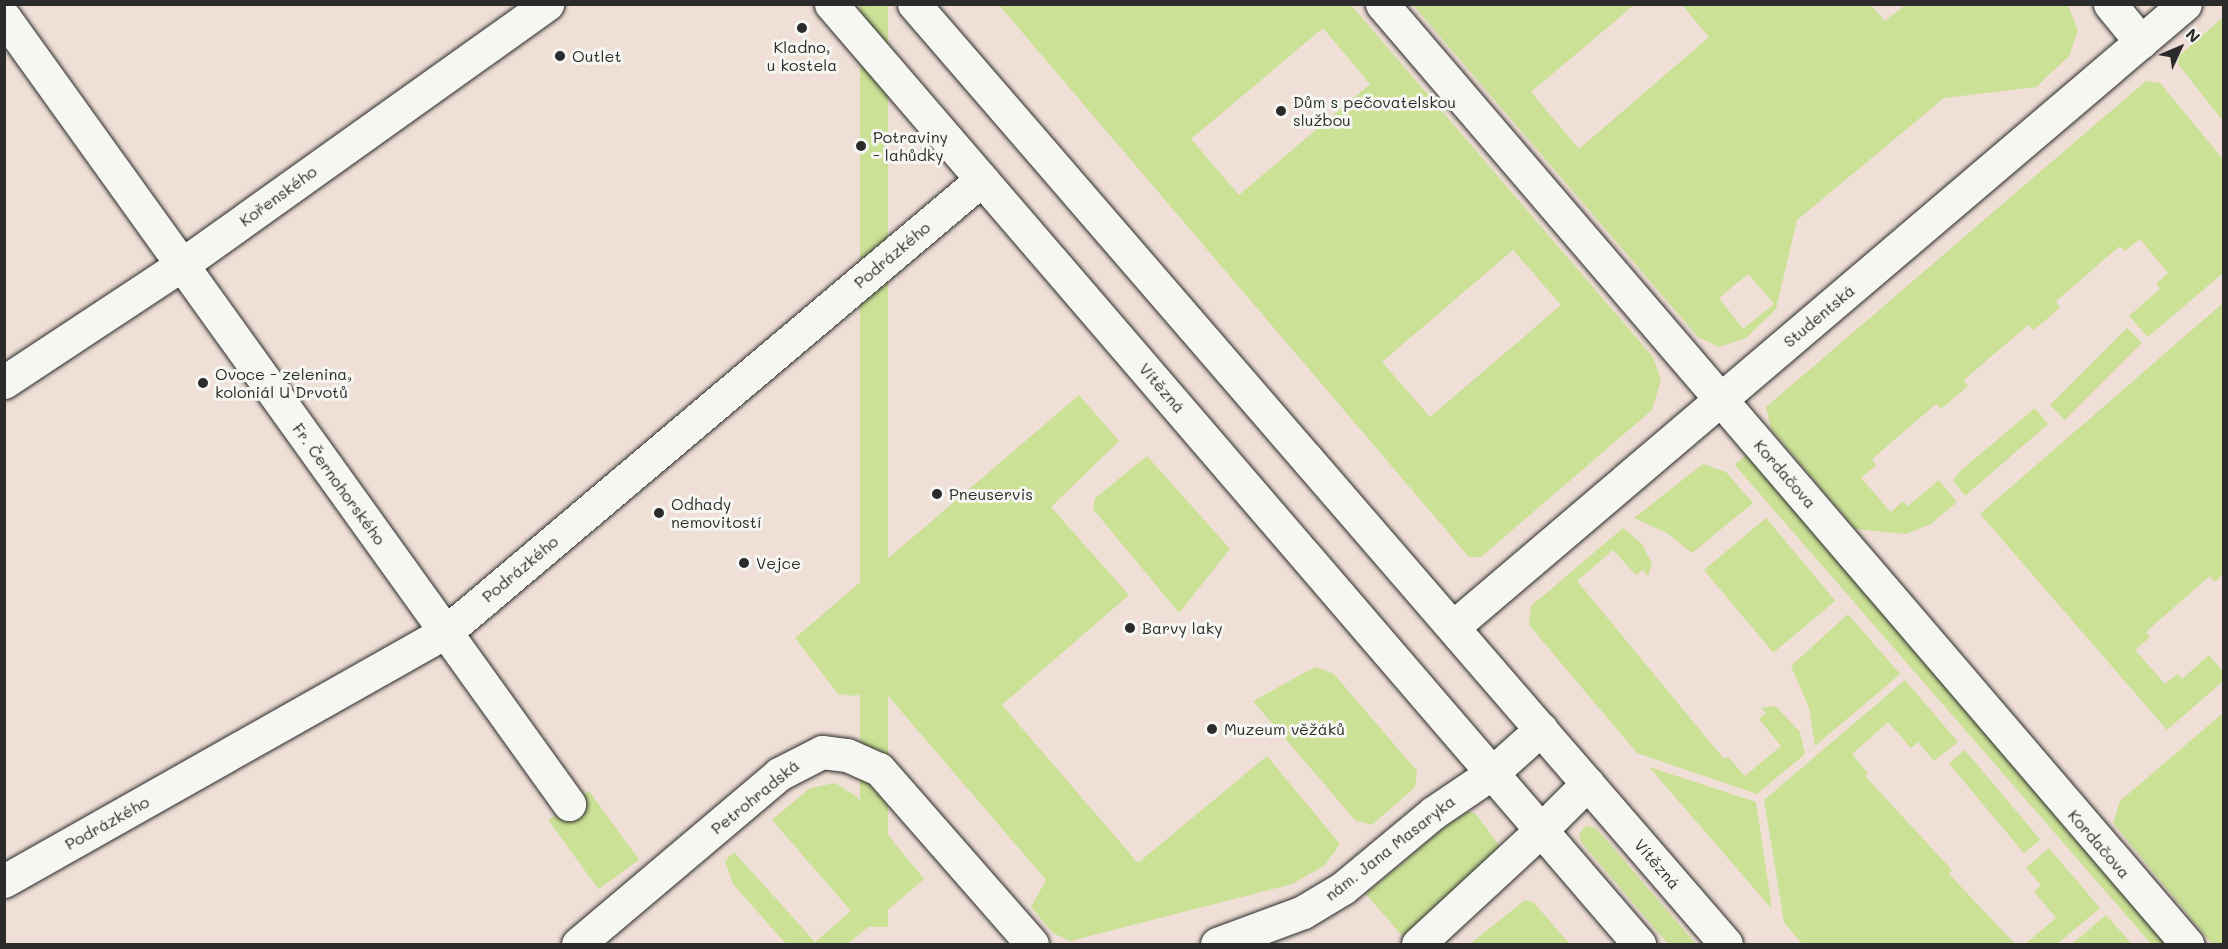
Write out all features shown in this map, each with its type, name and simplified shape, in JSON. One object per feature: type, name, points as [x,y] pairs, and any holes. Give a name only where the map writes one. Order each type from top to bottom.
[{"type":"street","name":"Kořenského","points":[[4,382],[180,266],[547,4]]},
{"type":"street","name":"Vítězná","points":[[831,4],[1639,945]]},
{"type":"street","name":"Vítězná","points":[[914,4],[1726,945]]},
{"type":"street","name":"Kordačova","points":[[1382,4],[2187,945]]},
{"type":"street","points":[[2110,4],[2141,42]]},
{"type":"street","name":"Studentská","points":[[1453,627],[2185,4]]},
{"type":"street","name":"Fr. Černohorského","points":[[4,17],[180,266],[447,631],[569,804]]},
{"type":"street","name":"Podrázkého","points":[[4,881],[447,631],[982,179]]},
{"type":"street","points":[[1492,773],[1541,729]]},
{"type":"street","name":"Petrohradská","points":[[578,945],[779,774],[822,752],[847,755],[879,769],[1032,945]]},
{"type":"street","name":"nám. Jana Masaryka","points":[[1217,945],[1303,912],[1343,888],[1433,813],[1492,773]]},
{"type":"street","points":[[1418,945],[1588,783]]},
{"type":"green space","points":[[860,5],[888,5],[888,927],[860,927]]},
{"type":"green space","points":[[999,5],[1351,5],[1653,357],[1661,380],[1652,410],[1481,557],[1469,557]],"holes":[[[1323,28],[1370,84],[1239,195],[1191,139]],[[1513,250],[1561,305],[1430,417],[1382,362]]]},
{"type":"green space","points":[[1413,5],[1634,5],[1531,92],[1579,149],[1709,37],[1682,5],[1871,5],[1885,21],[1905,5],[2068,5],[2078,31],[2069,56],[2036,87],[1944,98],[1797,220],[1776,309],[1746,338],[1719,347],[1698,337]],"holes":[[[1748,274],[1774,304],[1743,329],[1719,298]]]},
{"type":"green space","points":[[2223,17],[2223,121],[2178,64],[2179,56]]},
{"type":"green space","points":[[2146,81],[2160,83],[2223,159],[2223,273],[2148,337],[2129,316],[2160,289],[2156,284],[2168,273],[2140,239],[2125,251],[2120,246],[2056,301],[2060,307],[2047,319],[2033,330],[2028,325],[1964,380],[1968,386],[1941,409],[1936,404],[1872,459],[1876,465],[1861,478],[1891,512],[1903,501],[1908,506],[1939,480],[1957,502],[1931,524],[1906,534],[1855,529],[1771,429],[1766,407]]},
{"type":"green space","points":[[2223,303],[2223,574],[2215,582],[2210,576],[2146,632],[2150,637],[2135,650],[2165,684],[2178,674],[2182,679],[2209,655],[2223,672],[2223,681],[2167,730],[1980,514]]},
{"type":"green space","points":[[2127,328],[2142,343],[2065,420],[2050,405]]},
{"type":"green space","points":[[1079,395],[1119,441],[1051,507],[1129,595],[1002,705],[1138,863],[1267,756],[1340,844],[1325,865],[1292,884],[1070,941],[1053,933],[1031,907],[1046,880],[877,683],[856,696],[838,694],[795,638]]},
{"type":"green space","points":[[2035,408],[2048,424],[1965,496],[1953,481],[1960,471]]},
{"type":"green space","points":[[1746,455],[2169,942],[2167,944],[2151,944],[1735,465]]},
{"type":"green space","points":[[1147,456],[1230,549],[1179,613],[1093,509],[1095,498]]},
{"type":"green space","points":[[1703,464],[1726,472],[1753,503],[1692,553],[1667,533],[1634,518]]},
{"type":"green space","points":[[1766,518],[1835,601],[1773,653],[1704,570]]},
{"type":"green space","points":[[1623,528],[1642,544],[1652,564],[1648,576],[1643,570],[1636,575],[1613,550],[1577,581],[1724,759],[1728,757],[1745,776],[1781,746],[1759,719],[1766,713],[1761,708],[1775,706],[1800,732],[1805,754],[1757,794],[1637,753],[1529,625],[1531,606]]},
{"type":"green space","points":[[1848,614],[1900,674],[1815,746],[1809,708],[1791,666]]},
{"type":"green space","points":[[1315,667],[1333,673],[1417,771],[1415,787],[1372,825],[1355,820],[1253,701]]},
{"type":"green space","points":[[1905,680],[1958,742],[1934,761],[1918,742],[1911,748],[1888,722],[1852,754],[1868,773],[1865,776],[1952,870],[1949,874],[2015,944],[1802,944],[1784,922],[1764,800]]},
{"type":"green space","points":[[2223,713],[2224,944],[2212,944],[2113,823],[2120,801]]},
{"type":"green space","points":[[1965,750],[2040,840],[2024,853],[1949,763]]},
{"type":"green space","points":[[1649,767],[1756,802],[1772,909]]},
{"type":"green space","points":[[835,783],[857,797],[924,879],[848,944],[786,944],[733,884],[725,861],[734,852],[815,942],[851,911],[772,820],[810,788]]},
{"type":"green space","points":[[589,791],[639,860],[599,889],[549,820]]},
{"type":"green space","points":[[1464,810],[1476,814],[1501,848],[1403,937],[1366,894]]},
{"type":"green space","points":[[1586,825],[1597,829],[1696,944],[1668,944],[1581,842],[1579,834]]},
{"type":"green space","points":[[2049,848],[2100,908],[2057,944],[2025,944],[2056,918],[2034,892],[2041,885],[2026,868]]},
{"type":"green space","points":[[1525,900],[1533,902],[1570,944],[1470,944]]},
{"type":"green space","points":[[2106,915],[2132,944],[2072,944]]},
{"type":"place","name":"Kladno, u kostela","points":[[802,28]]},
{"type":"place","name":"Outlet","points":[[560,56]]},
{"type":"place","name":"Dům s pečovatelskou službou","points":[[1281,111]]},
{"type":"place","name":"Potraviny - lahůdky","points":[[861,146]]},
{"type":"place","name":"Ovoce - zelenina, koloniál U Drvotů","points":[[203,383]]},
{"type":"place","name":"Pneuservis","points":[[937,494]]},
{"type":"place","name":"Odhady nemovitostí","points":[[659,513]]},
{"type":"place","name":"Vejce","points":[[744,563]]},
{"type":"place","name":"Barvy laky","points":[[1130,628]]},
{"type":"place","name":"Muzeum věžáků","points":[[1212,729]]}]
